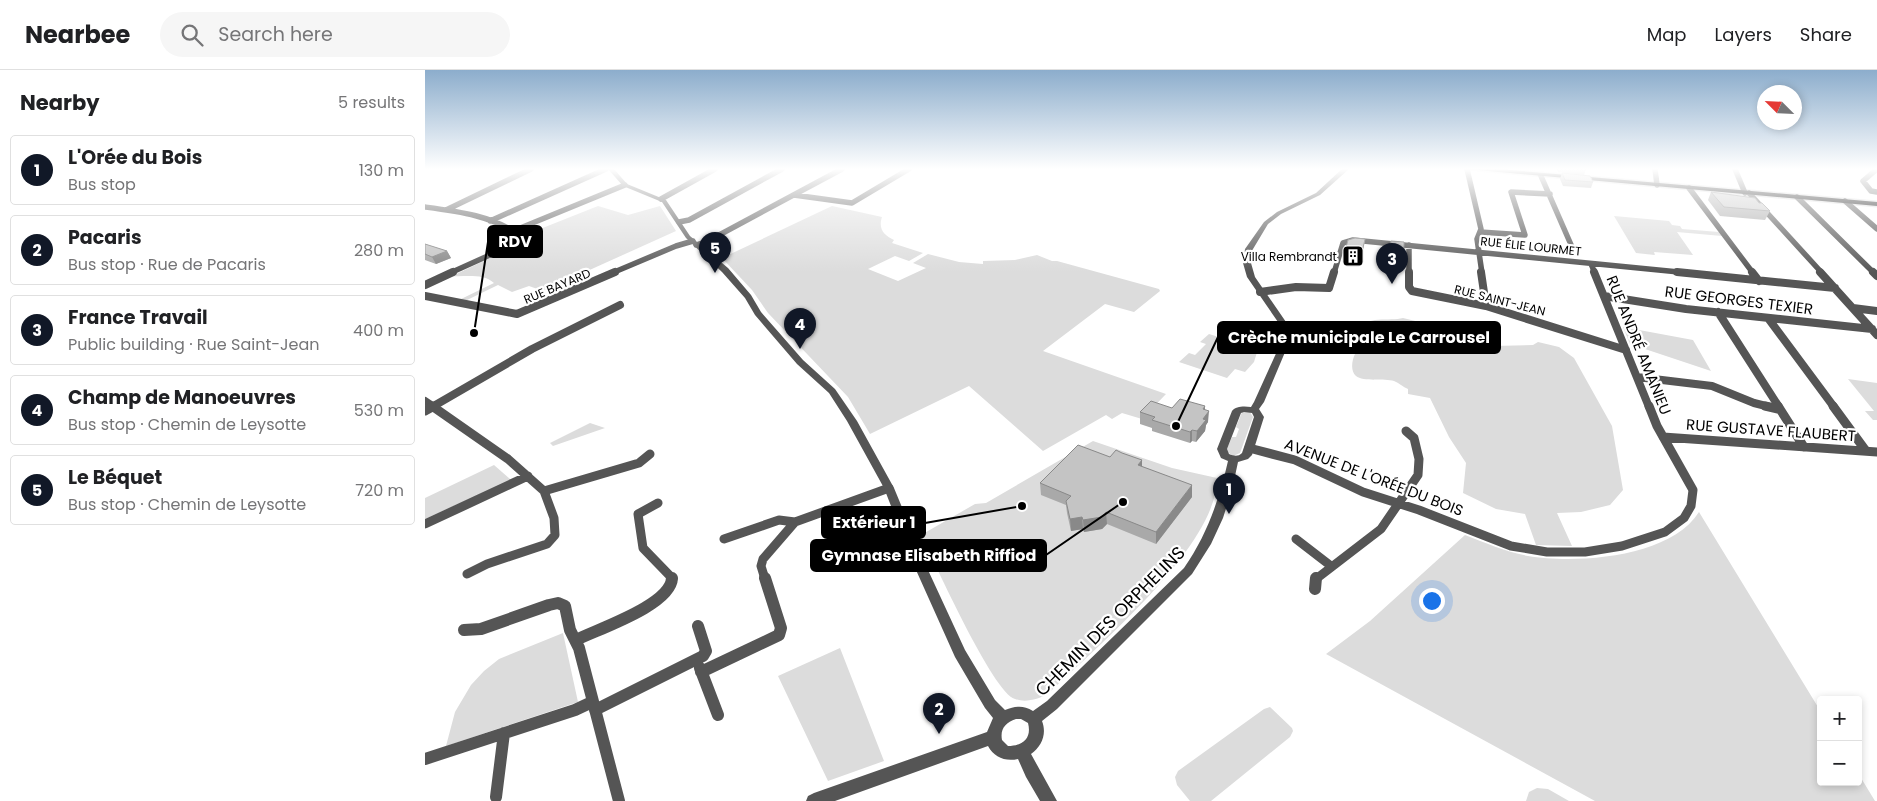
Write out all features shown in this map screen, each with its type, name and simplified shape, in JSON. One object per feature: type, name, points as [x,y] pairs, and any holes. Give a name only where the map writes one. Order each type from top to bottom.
[{"type":"street","points":[[446,210],[460,203]]},
{"type":"street","points":[[490,221],[530,203]]},
{"type":"street","points":[[513,231],[581,203]]},
{"type":"street","points":[[665,203],[709,265],[727,275],[748,297],[763,319],[800,362],[832,391],[852,421],[889,488],[922,570],[960,653],[990,704],[1002,718]]},
{"type":"street","points":[[679,222],[689,220],[720,203]]},
{"type":"street","points":[[694,243],[709,240],[778,203]]},
{"type":"street","points":[[1253,410],[1259,402],[1287,338],[1282,322],[1251,276],[1247,263],[1249,249],[1266,223],[1279,213],[1300,203]]},
{"type":"street","points":[[1474,203],[1480,232],[1477,239],[1484,306]]},
{"type":"street","points":[[1480,232],[1526,238],[1515,203]]},
{"type":"street","points":[[1554,203],[1572,247]]},
{"type":"street","points":[[1700,203],[1759,281]]},
{"type":"street","points":[[1756,203],[1875,332]]},
{"type":"street","points":[[1803,203],[1877,276]]},
{"type":"street","points":[[1847,203],[1877,229]]},
{"type":"street","points":[[425,207],[490,221],[513,231],[521,237],[519,240],[425,285]]},
{"type":"street","name":"RUE ÉLIE LOURMET","points":[[1260,292],[1296,287],[1329,288],[1343,243],[1347,240],[1835,288]]},
{"type":"street","name":"RUE BAYARD","points":[[425,296],[517,314],[676,246],[694,243]]},
{"type":"street","name":"RUE SAINT-JEAN","points":[[1409,245],[1411,290],[1484,306],[1626,350]]},
{"type":"street","name":"RUE ANDRÉ AMANIEU","points":[[1591,264],[1663,437]]},
{"type":"street","name":"RUE GEORGES TEXIER","points":[[1604,296],[1875,332]]},
{"type":"street","points":[[467,574],[487,564],[547,544],[555,536],[554,518],[544,491],[528,476],[508,459],[428,406],[532,349],[620,305]]},
{"type":"street","points":[[1853,308],[1877,311]]},
{"type":"street","points":[[1717,312],[1803,447]]},
{"type":"street","points":[[1768,318],[1866,451]]},
{"type":"street","points":[[1637,377],[1711,386],[1754,403],[1778,409]]},
{"type":"street","points":[[1243,409],[1258,412],[1259,417],[1249,448],[1245,457],[1234,459],[1225,456],[1222,449],[1237,411],[1243,409]]},
{"type":"street","points":[[1315,590],[1317,578],[1381,529],[1400,504],[1417,475],[1419,459],[1414,438],[1406,431]]},
{"type":"street","name":"RUE GUSTAVE FLAUBERT","points":[[1663,437],[1877,452]]},
{"type":"street","name":"AVENUE DE L'ORÉE DU BOIS","points":[[1249,448],[1307,465],[1357,489],[1498,541],[1528,549],[1574,552],[1620,546],[1645,540],[1671,529],[1683,520],[1690,511],[1694,498],[1693,490],[1663,437]]},
{"type":"street","points":[[544,491],[639,463],[650,454]]},
{"type":"street","name":"CHEMIN DES ORPHELINS","points":[[1034,720],[1052,705],[1188,571],[1205,548],[1215,529],[1222,509],[1234,459]]},
{"type":"street","points":[[425,524],[528,476]]},
{"type":"street","points":[[724,539],[779,520],[795,522],[889,488]]},
{"type":"street","points":[[576,640],[632,614],[665,594],[672,586],[673,579],[667,571],[643,548],[638,514],[658,503]]},
{"type":"street","points":[[425,759],[575,710],[594,706],[774,639],[779,634],[781,628],[761,566],[763,559],[795,522]]},
{"type":"street","points":[[1295,539],[1331,566]]},
{"type":"street","points":[[464,630],[481,629],[558,603],[565,606],[571,630],[576,640],[619,801]]},
{"type":"street","points":[[698,626],[706,651],[699,666],[718,715]]},
{"type":"street","points":[[1016,713],[1023,713],[1034,720],[1038,731],[1036,738],[1033,744],[1022,752],[1005,753],[995,744],[993,737],[997,724],[1002,718],[1016,713]]},
{"type":"street","points":[[496,797],[504,734]]},
{"type":"street","points":[[814,801],[993,737]]},
{"type":"street","points":[[1022,752],[1031,772],[1049,801]]},
{"type":"shaded area","points":[[598,206],[628,215],[660,206],[676,231],[543,291],[529,286],[512,292],[498,285],[465,301],[459,300],[494,283],[485,278],[474,276],[452,276],[537,236],[530,233]]},
{"type":"shaded area","points":[[832,206],[882,217],[881,228],[887,236],[894,240],[892,243],[923,253],[909,261],[895,256],[868,269],[898,281],[926,268],[913,263],[928,254],[959,262],[983,264],[983,261],[1015,260],[1037,255],[1052,261],[1159,289],[1160,291],[1134,312],[1105,304],[1043,351],[1166,394],[1142,419],[1122,413],[1112,419],[1106,415],[1043,451],[969,386],[870,434],[848,397],[768,313],[752,290],[722,258]]},
{"type":"shaded area","points":[[1614,216],[1669,221],[1672,225],[1680,226],[1682,229],[1719,232],[1722,236],[1677,232],[1693,255],[1654,252],[1655,255],[1636,253]]},
{"type":"shaded area","points":[[1403,318],[1472,335],[1475,340],[1493,346],[1533,345],[1538,342],[1559,347],[1574,358],[1612,426],[1623,490],[1610,505],[1581,512],[1557,513],[1572,546],[1536,545],[1525,514],[1496,509],[1463,493],[1466,463],[1449,437],[1430,398],[1408,394],[1408,389],[1394,381],[1364,379],[1354,374],[1352,362],[1357,349],[1357,335],[1361,326],[1372,321]]},
{"type":"shaded area","points":[[1623,327],[1693,340],[1711,371],[1630,344]]},
{"type":"shaded area","points":[[1209,334],[1241,344],[1244,341],[1255,345],[1258,349],[1254,362],[1245,372],[1235,369],[1227,378],[1179,362],[1189,353],[1195,355],[1206,344],[1200,342]]},
{"type":"shaded area","points":[[1848,379],[1877,383],[1877,420],[1873,420],[1865,411],[1874,411]]},
{"type":"shaded area","points":[[1242,412],[1250,412],[1253,417],[1240,453],[1233,456],[1226,451],[1232,437],[1236,437],[1239,429],[1236,427]]},
{"type":"shaded area","points":[[590,423],[605,428],[553,446],[550,443]]},
{"type":"shaded area","points":[[1093,441],[1172,468],[1217,478],[1212,505],[1198,534],[1176,564],[1122,623],[1048,694],[1032,700],[1023,701],[1015,699],[1005,691],[979,651],[921,535],[975,504],[986,503]]},
{"type":"shaded area","points":[[494,465],[511,480],[425,519],[425,498]]},
{"type":"shaded area","points":[[1699,512],[1817,705],[1817,786],[1862,786],[1862,780],[1875,801],[1595,801],[1326,654],[1370,621],[1465,535],[1504,550],[1528,556],[1571,559],[1596,558],[1645,548],[1667,539],[1685,527]]},
{"type":"shaded area","points":[[563,633],[578,702],[446,746],[455,712],[471,685],[484,671],[499,659]]},
{"type":"shaded area","points":[[840,648],[884,761],[828,781],[778,676]]},
{"type":"shaded area","points":[[1270,707],[1292,728],[1293,731],[1290,737],[1211,801],[1190,801],[1177,785],[1175,777],[1178,771],[1264,709]]},
{"type":"shaded area","points":[[1537,788],[1548,789],[1569,801],[1526,801],[1529,792]]},
{"type":"building","points":[[1721,203],[1762,203],[1770,211],[1724,207]]},
{"type":"building","points":[[1355,238],[1365,239],[1361,257],[1344,255],[1348,240]]},
{"type":"building","points":[[1391,241],[1404,242],[1404,255],[1390,254]]},
{"type":"building","points":[[425,244],[447,251],[432,257],[425,254]]},
{"type":"building","points":[[1180,399],[1205,406],[1203,409],[1209,411],[1203,419],[1206,420],[1197,431],[1192,430],[1190,432],[1152,420],[1155,417],[1140,412],[1151,401],[1172,408]]},
{"type":"building","points":[[1078,445],[1110,457],[1116,450],[1142,460],[1138,465],[1192,485],[1156,532],[1106,512],[1102,517],[1083,520],[1082,517],[1070,519],[1066,501],[1071,496],[1040,483]]},
{"type":"place","name":"Villa Rembrandt","points":[[1353,256]]},
{"type":"place","name":"Le Béquet","points":[[715,273]]},
{"type":"place","name":"France Travail","points":[[1392,284]]},
{"type":"place","name":"RDV","points":[[474,333]]},
{"type":"place","name":"Champ de Manoeuvres","points":[[800,349]]},
{"type":"place","name":"Crèche municipale Le Carrousel","points":[[1176,426]]},
{"type":"place","name":"Gymnase Elisabeth Riffiod","points":[[1123,502]]},
{"type":"place","name":"Extérieur 1","points":[[1022,506]]},
{"type":"place","name":"L'Orée du Bois","points":[[1229,514]]},
{"type":"place","name":"Pacaris","points":[[939,734]]}]
